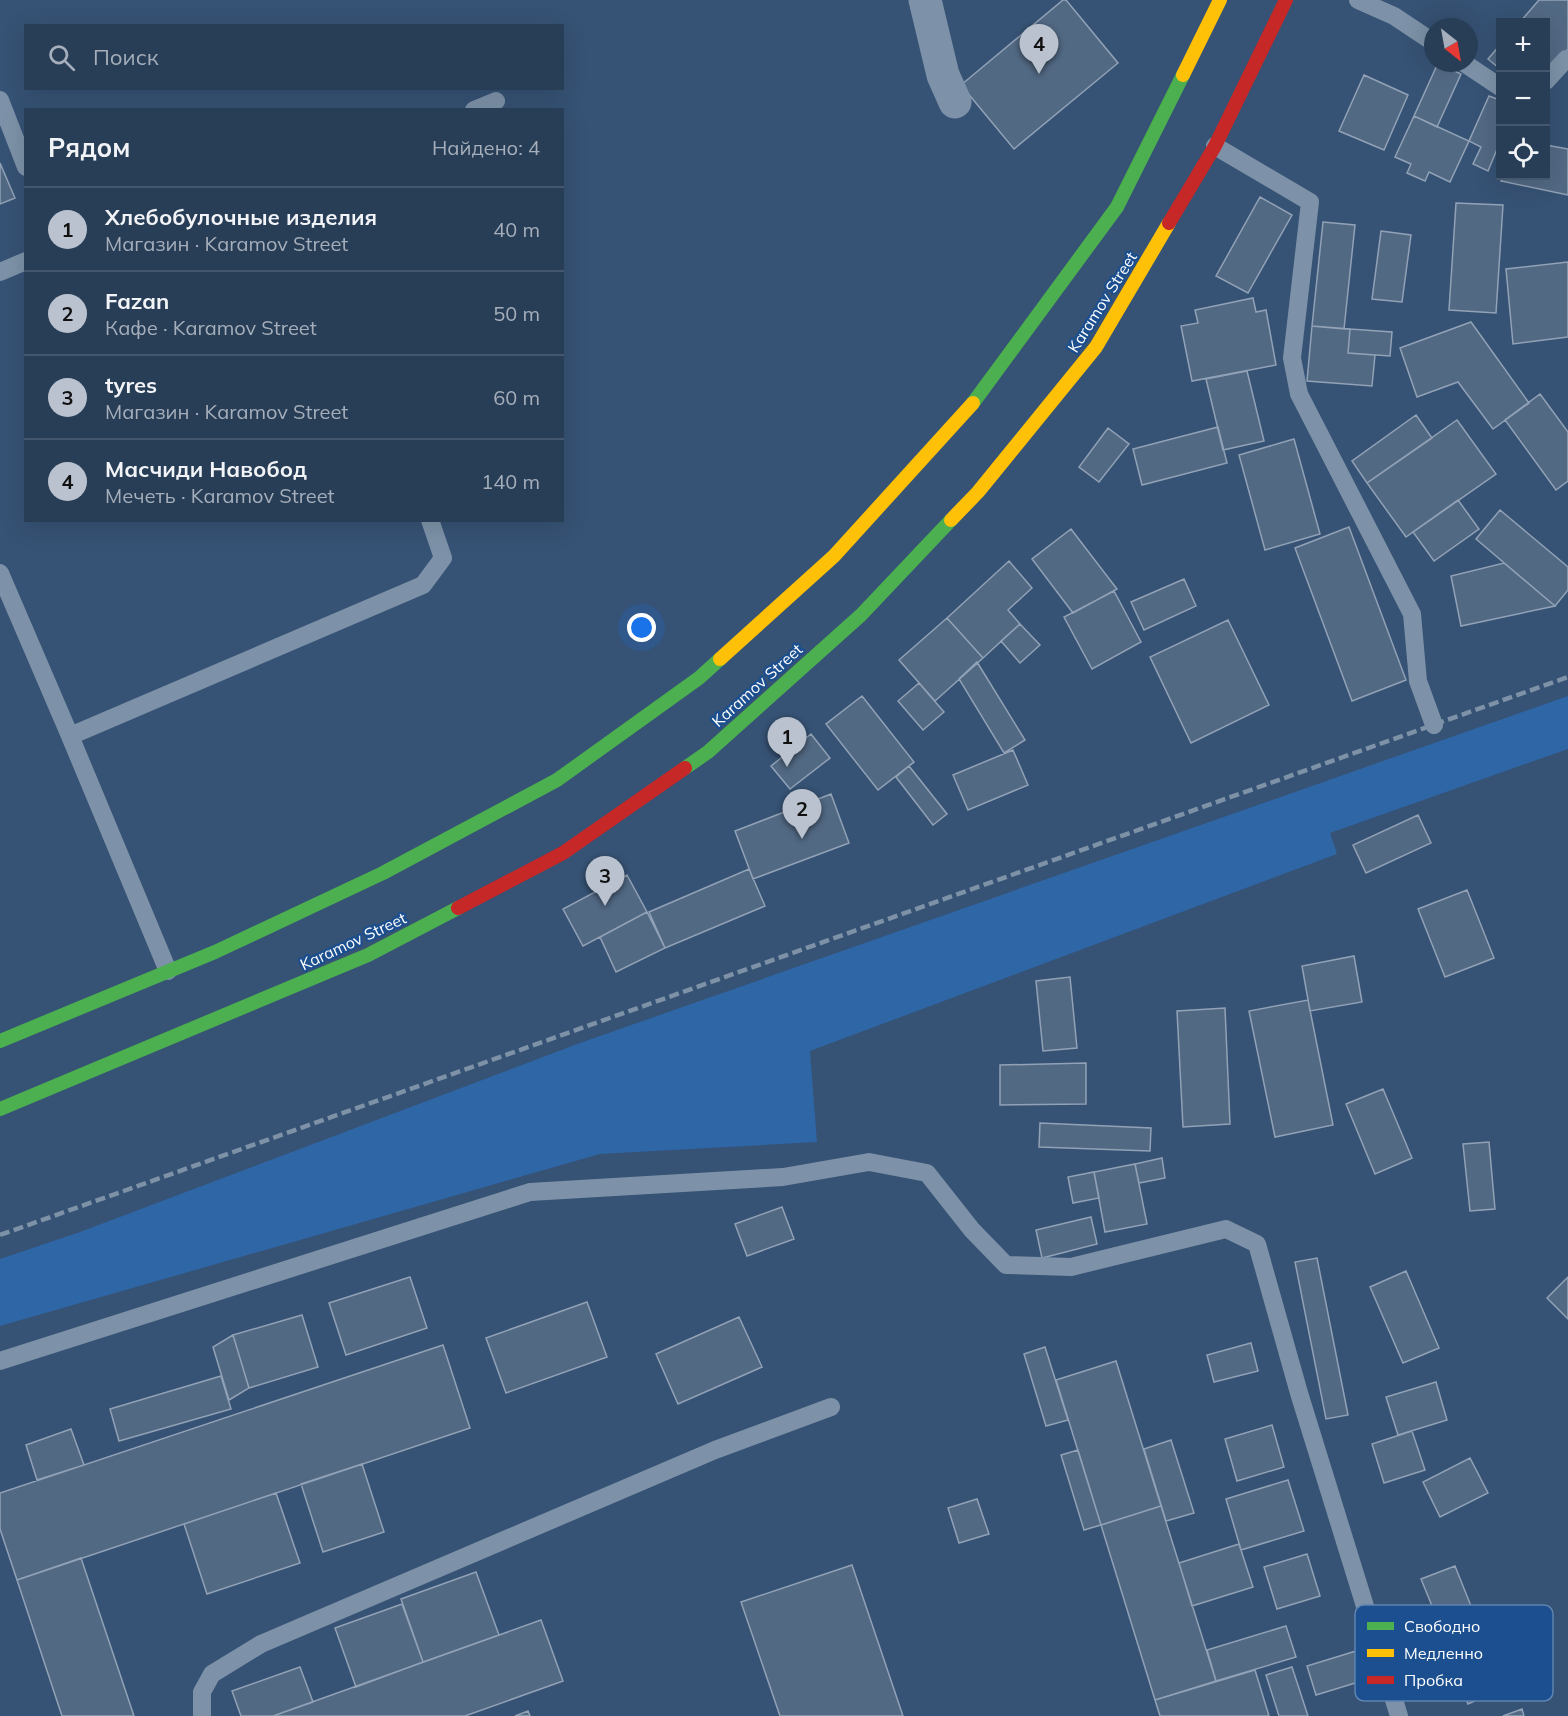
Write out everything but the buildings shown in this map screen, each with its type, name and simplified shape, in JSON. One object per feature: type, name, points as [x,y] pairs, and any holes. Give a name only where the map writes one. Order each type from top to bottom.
[{"type":"main road","points":[[0,1041],[168,971],[383,873],[557,780],[699,678],[834,556],[965,414],[1117,207],[1220,0]]},
{"type":"main road","name":"Karamov Street","points":[[0,1109],[368,955],[563,853],[708,752],[861,615],[978,492],[1096,347],[1215,146],[1286,0]]},
{"type":"street","points":[[925,0],[943,75],[955,102]]},
{"type":"lane","points":[[1358,0],[1394,16],[1424,36]]},
{"type":"lane","points":[[1550,76],[1566,59],[1568,61]]},
{"type":"lane","points":[[1478,72],[1496,84]]},
{"type":"lane","points":[[0,100],[24,162]]},
{"type":"lane","points":[[479,108],[496,101]]},
{"type":"lane","points":[[1215,146],[1310,202],[1292,358],[1297,385],[1412,614],[1418,681],[1434,725]]},
{"type":"lane","points":[[0,272],[24,262]]},
{"type":"lane","points":[[70,736],[423,585],[443,558],[431,522]]},
{"type":"lane","points":[[0,573],[168,971]]},
{"type":"lane","points":[[0,1361],[530,1192],[783,1177],[869,1162],[927,1173],[972,1230],[1006,1265],[1071,1267],[1226,1229],[1257,1244],[1299,1393],[1365,1605]]},
{"type":"lane","points":[[202,1716],[202,1692],[212,1674],[261,1644],[715,1450],[831,1407]]},
{"type":"lane","points":[[1394,1701],[1399,1716]]},
{"type":"shaded area","points":[[1568,696],[1568,749],[1330,833],[1337,854],[810,1051],[817,1142],[600,1154],[0,1326],[0,1259],[80,1232],[580,1043]]},
{"type":"railway","points":[[0,1235],[1568,677]]},
{"type":"traffic: fast","points":[[973,403],[1117,207],[1183,75]]},
{"type":"traffic: fast","points":[[685,768],[708,752],[861,615],[951,520]]},
{"type":"traffic: fast","points":[[0,1041],[215,952],[383,873],[557,780],[699,678],[720,659]]},
{"type":"traffic: fast","points":[[0,1109],[368,955],[458,908]]},
{"type":"traffic: slow","points":[[1183,75],[1220,0]]},
{"type":"traffic: slow","points":[[951,520],[978,492],[1096,347],[1169,223]]},
{"type":"traffic: slow","points":[[720,659],[834,556],[973,403]]},
{"type":"traffic: jam","points":[[1169,223],[1215,146],[1286,0]]},
{"type":"traffic: jam","points":[[458,908],[563,853],[685,768]]},
{"type":"place","name":"Масчиди Навобод","points":[[1039,74]]},
{"type":"place","name":"Хлебобулочные изделия","points":[[787,767]]},
{"type":"place","name":"Fazan","points":[[802,839]]},
{"type":"place","name":"tyres","points":[[605,906]]}]
